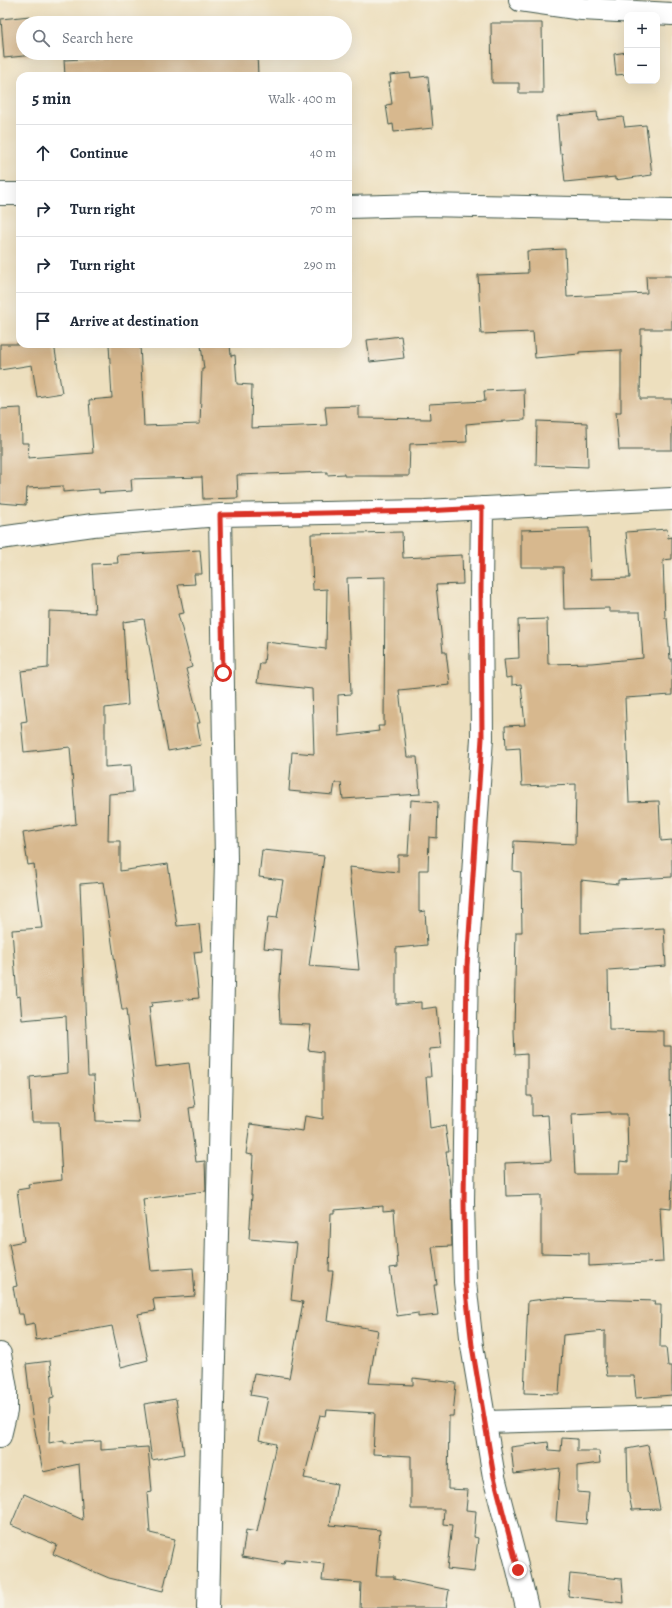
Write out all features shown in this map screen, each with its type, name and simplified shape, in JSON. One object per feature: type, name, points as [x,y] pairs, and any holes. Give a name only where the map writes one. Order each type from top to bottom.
[{"type":"street","points":[[520,0],[582,9],[672,14]]},
{"type":"street","points":[[0,194],[16,194]]},
{"type":"street","points":[[352,207],[424,205],[672,210]]},
{"type":"street","points":[[0,538],[93,525],[220,515],[425,511],[672,499]]},
{"type":"street","points":[[482,508],[482,738],[467,966],[464,1202],[465,1282],[472,1346],[494,1477],[518,1570],[526,1608]]},
{"type":"street","points":[[208,1608],[226,859],[220,515]]},
{"type":"street","points":[[0,1354],[6,1389],[6,1411],[0,1436]]},
{"type":"street","points":[[484,1422],[672,1417]]},
{"type":"building","points":[[16,17],[16,57],[4,58],[1,19]]},
{"type":"building","points":[[491,23],[542,23],[543,93],[519,93],[519,83],[492,83]]},
{"type":"building","points":[[624,52],[624,74],[616,75],[614,54]]},
{"type":"building","points":[[64,60],[257,60],[258,72],[65,72]]},
{"type":"building","points":[[410,73],[411,78],[428,76],[433,128],[394,132],[393,124],[389,125],[386,105],[392,104],[389,82],[391,82],[390,75]]},
{"type":"building","points":[[597,112],[598,120],[623,117],[625,127],[646,125],[652,175],[615,180],[615,177],[565,182],[562,153],[560,154],[557,116]]},
{"type":"building","points":[[565,249],[567,297],[647,293],[646,276],[672,276],[672,329],[641,329],[640,399],[672,399],[672,450],[619,450],[616,412],[621,412],[621,350],[579,352],[579,354],[535,358],[533,332],[481,334],[478,275],[528,273],[527,251]]},
{"type":"building","points":[[401,336],[404,358],[370,362],[367,340]]},
{"type":"building","points":[[0,344],[16,344],[16,348],[55,348],[62,393],[37,397],[32,365],[0,370]]},
{"type":"building","points":[[109,348],[140,348],[144,426],[200,424],[202,369],[204,369],[201,348],[230,348],[231,356],[235,355],[237,384],[252,385],[251,428],[327,425],[325,407],[359,406],[359,418],[430,419],[429,404],[485,401],[484,391],[524,389],[525,420],[466,424],[467,442],[410,444],[409,476],[344,476],[344,474],[327,475],[327,472],[237,475],[238,498],[203,499],[202,477],[131,479],[132,491],[99,493],[99,489],[63,492],[63,486],[27,488],[26,505],[0,503],[0,409],[21,408],[22,443],[29,443],[28,458],[93,453],[89,400],[112,398]]},
{"type":"building","points":[[537,421],[587,423],[588,467],[536,465]]},
{"type":"building","points":[[589,528],[591,579],[630,578],[626,532],[667,529],[668,538],[672,537],[672,559],[663,560],[665,618],[667,618],[670,659],[672,659],[672,695],[625,698],[629,802],[659,801],[661,841],[672,840],[672,877],[618,880],[618,884],[581,880],[581,933],[664,928],[666,966],[608,970],[609,1030],[664,1031],[664,1046],[671,1046],[672,1182],[671,1208],[660,1207],[663,1262],[589,1266],[589,1254],[541,1253],[541,1195],[506,1196],[505,1163],[551,1161],[548,1115],[532,1116],[532,1096],[527,1096],[527,1054],[515,1055],[516,932],[522,932],[521,872],[513,871],[514,841],[575,844],[576,784],[522,786],[520,748],[506,749],[505,726],[525,725],[521,684],[512,685],[512,677],[506,678],[504,659],[519,658],[518,620],[547,619],[548,664],[592,663],[643,658],[640,612],[609,612],[609,608],[564,609],[563,567],[521,567],[521,530]],"holes":[[[611,1112],[611,1114],[627,1114],[628,1162],[620,1161],[619,1174],[575,1174],[572,1114]]]},
{"type":"building","points":[[402,532],[403,558],[462,555],[463,584],[436,585],[443,652],[446,652],[450,685],[399,690],[407,757],[417,757],[420,794],[343,799],[341,783],[335,783],[333,795],[289,791],[292,752],[314,754],[312,689],[257,683],[260,663],[264,663],[266,642],[326,649],[327,589],[313,590],[311,534]],"holes":[[[385,577],[384,726],[378,726],[379,731],[339,736],[338,695],[351,694],[347,578]]]},
{"type":"building","points":[[200,550],[202,574],[194,574],[195,584],[178,585],[184,613],[178,614],[192,667],[186,669],[200,723],[197,723],[201,745],[168,751],[144,619],[123,622],[128,705],[105,708],[105,767],[131,765],[133,792],[109,794],[108,841],[120,841],[120,871],[168,864],[177,926],[199,924],[202,951],[194,952],[199,998],[151,1003],[152,1006],[149,1007],[156,1067],[189,1063],[195,1107],[189,1108],[196,1162],[205,1161],[206,1191],[143,1199],[151,1271],[193,1268],[195,1296],[153,1299],[155,1311],[138,1314],[148,1360],[121,1367],[112,1326],[36,1340],[34,1323],[25,1325],[23,1314],[18,1314],[13,1287],[17,1286],[9,1244],[24,1241],[17,1190],[29,1188],[28,1184],[62,1180],[59,1122],[32,1122],[30,1077],[68,1073],[66,1016],[22,1020],[20,996],[17,997],[12,930],[42,928],[34,864],[28,865],[23,833],[76,824],[70,747],[24,752],[21,722],[27,721],[21,671],[48,668],[49,611],[95,613],[92,564],[118,563],[117,555]],"holes":[[[103,882],[122,1010],[126,1010],[139,1122],[96,1121],[94,1076],[88,1076],[80,884]]]},
{"type":"building","points":[[411,800],[438,802],[437,838],[429,837],[428,870],[419,870],[419,912],[425,911],[427,945],[396,948],[396,1004],[421,1002],[421,1009],[437,1007],[441,1048],[429,1049],[431,1077],[426,1077],[430,1128],[445,1125],[449,1151],[446,1151],[451,1195],[452,1246],[432,1247],[437,1285],[434,1285],[438,1315],[418,1317],[418,1313],[397,1316],[390,1268],[398,1267],[394,1210],[383,1211],[383,1206],[334,1210],[334,1213],[331,1213],[329,1271],[333,1271],[327,1321],[378,1330],[369,1383],[413,1385],[413,1378],[456,1383],[453,1416],[449,1416],[448,1489],[468,1490],[466,1510],[476,1511],[474,1537],[478,1538],[474,1572],[447,1569],[452,1525],[443,1524],[444,1509],[411,1509],[411,1456],[373,1454],[375,1413],[327,1410],[326,1416],[320,1415],[304,1478],[337,1484],[330,1525],[380,1530],[376,1576],[394,1576],[394,1579],[449,1590],[446,1608],[360,1608],[361,1583],[322,1580],[324,1564],[285,1560],[284,1564],[242,1557],[246,1530],[257,1532],[276,1444],[259,1440],[268,1398],[250,1395],[254,1373],[289,1378],[303,1302],[291,1300],[297,1243],[249,1239],[253,1155],[246,1154],[250,1124],[303,1131],[305,1116],[323,1119],[323,1052],[308,1050],[311,1025],[280,1024],[279,995],[282,950],[264,948],[268,917],[277,918],[283,880],[259,877],[262,850],[324,856],[309,966],[359,970],[349,867],[398,872],[398,855],[408,855]]},
{"type":"building","points":[[553,1298],[655,1301],[654,1305],[661,1305],[660,1347],[666,1347],[668,1366],[672,1366],[672,1395],[636,1398],[634,1376],[607,1376],[605,1362],[605,1331],[563,1335],[559,1394],[524,1393],[528,1301]]},
{"type":"building","points":[[50,1361],[54,1397],[50,1398],[49,1443],[64,1440],[64,1443],[101,1441],[101,1450],[148,1447],[152,1492],[147,1493],[150,1533],[175,1539],[163,1591],[109,1578],[53,1554],[57,1545],[11,1525],[24,1494],[83,1520],[79,1464],[43,1472],[32,1415],[26,1364]]},
{"type":"building","points":[[176,1399],[184,1454],[152,1460],[144,1404]]},
{"type":"building","points":[[562,1438],[577,1439],[577,1451],[599,1451],[600,1463],[577,1466],[577,1492],[589,1493],[586,1524],[556,1521],[560,1468],[514,1474],[511,1447],[548,1442],[549,1450],[561,1451]]},
{"type":"building","points":[[648,1445],[660,1509],[632,1510],[628,1490],[627,1449]]},
{"type":"building","points":[[570,1574],[622,1579],[624,1603],[568,1596]]},
{"type":"route","points":[[223,673],[220,515],[425,511],[482,508],[482,738],[467,966],[464,1202],[465,1282],[472,1346],[494,1477],[518,1570]]}]
